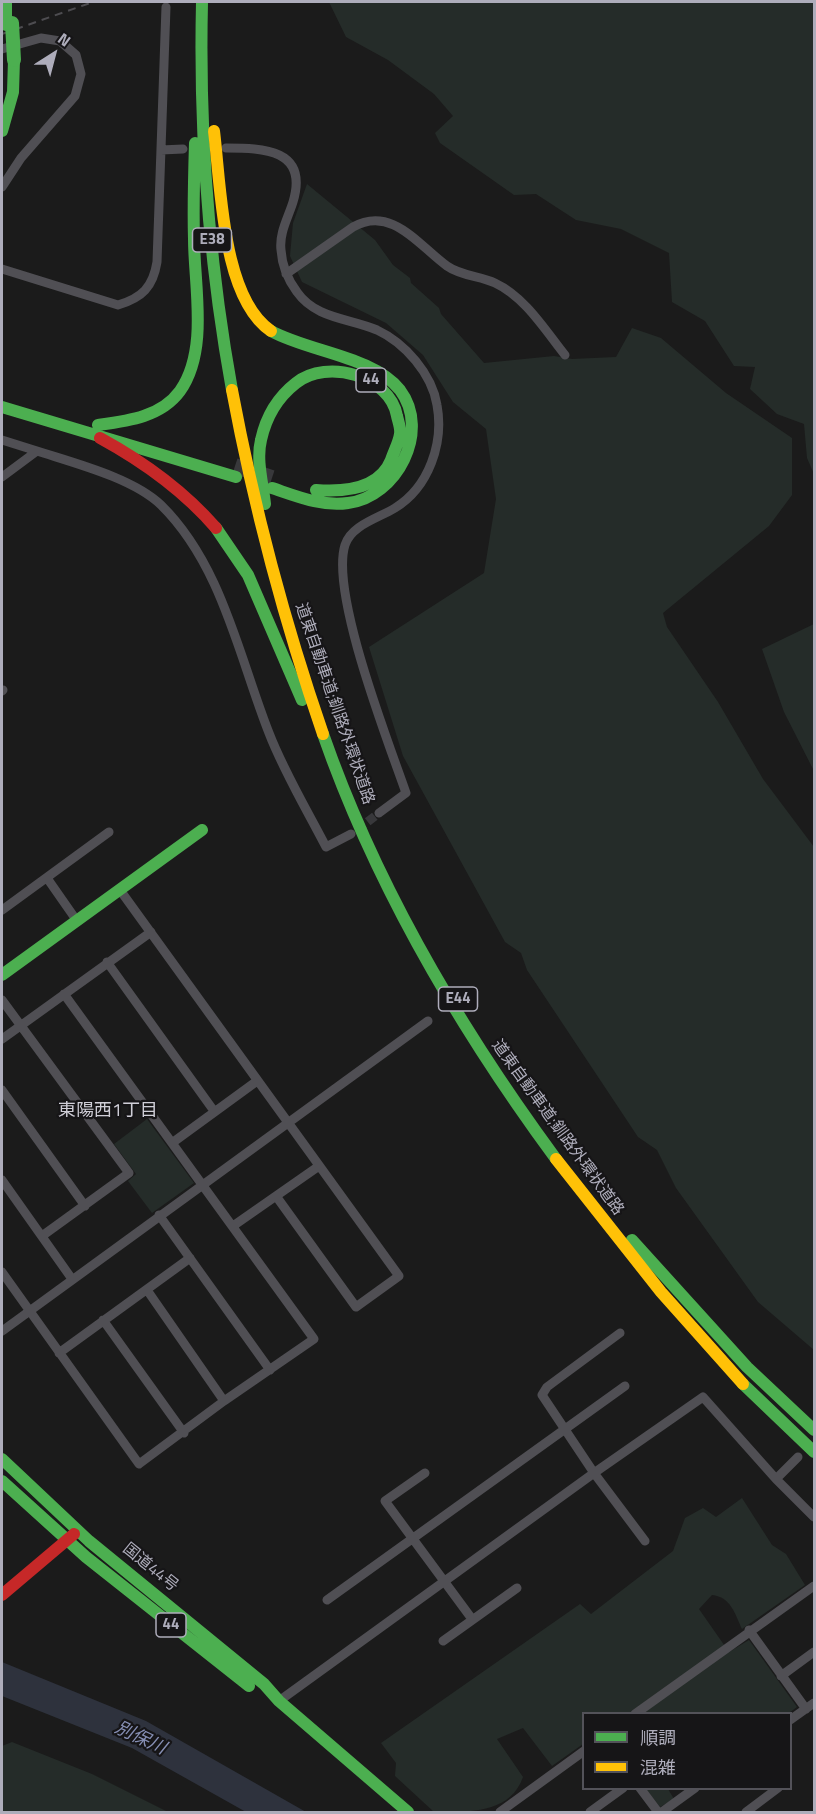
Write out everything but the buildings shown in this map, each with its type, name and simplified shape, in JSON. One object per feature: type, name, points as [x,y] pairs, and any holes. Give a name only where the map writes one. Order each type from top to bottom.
[{"type":"main road","points":[[6,2],[9,24]]},
{"type":"main road","points":[[2,113],[6,92],[11,2]]},
{"type":"main road","name":"道東自動車道;釧路外環状道路","points":[[202,2],[205,155],[216,280],[244,474],[278,591],[330,751],[356,818],[420,948],[488,1063],[528,1121],[613,1235],[670,1304],[738,1378],[814,1452]]},
{"type":"main road","name":"道東自動車道;釧路外環状道路","points":[[211,2],[212,156],[223,280],[240,399],[244,474],[267,517],[308,664],[340,759],[394,880],[462,1006],[535,1115],[622,1229],[747,1367],[814,1430]]},
{"type":"main road","points":[[99,431],[137,421],[167,405],[179,392],[193,366],[197,326],[193,236],[196,64],[201,19]]},
{"type":"main road","points":[[2,131],[13,92],[8,56]]},
{"type":"main road","name":"44","points":[[210,94],[231,259],[235,278],[247,305],[270,330],[287,340],[353,359],[372,367],[399,390],[410,418],[411,432],[406,458],[391,480],[371,496],[357,502],[339,504],[272,483],[339,492],[354,490],[375,480],[390,463],[398,442],[397,412],[389,397],[378,385],[350,372],[335,370],[320,373],[293,385],[272,409],[261,440],[260,457],[267,517]]},
{"type":"main road","points":[[2,397],[99,431],[161,474],[201,509],[226,539],[245,568],[299,694],[330,751]]},
{"type":"main road","points":[[2,407],[99,431],[244,474]]},
{"type":"main road","points":[[2,975],[202,830]]},
{"type":"main road","name":"国道44号","points":[[2,1459],[78,1530],[264,1684],[279,1701],[408,1812]]},
{"type":"main road","name":"国道44号","points":[[2,1481],[67,1541],[255,1690],[279,1701]]},
{"type":"main road","points":[[2,1596],[78,1530]]},
{"type":"street","points":[[2,269],[118,305],[142,295],[155,277],[166,7]]},
{"type":"street","points":[[2,187],[21,158],[75,96],[81,74],[76,55],[67,46],[51,39],[41,38],[8,56]]},
{"type":"street","points":[[226,148],[263,148],[278,153],[291,169],[296,184],[282,231],[280,250],[286,274],[298,294],[325,315],[378,331],[399,344],[429,380],[437,405],[439,429],[435,454],[426,476],[414,492],[396,507],[356,530],[346,542],[343,558],[343,580],[355,634],[406,793],[379,813]]},
{"type":"street","points":[[161,150],[183,149]]},
{"type":"street","points":[[286,274],[353,226],[363,221],[379,220],[404,228],[449,268],[496,283],[509,291],[525,306],[566,356]]},
{"type":"street","points":[[2,440],[128,484],[160,504],[185,533],[209,573],[229,621],[269,735],[326,847],[351,834]]},
{"type":"street","points":[[2,477],[37,451]]},
{"type":"street","points":[[2,908],[109,832]]},
{"type":"street","points":[[47,878],[77,921]]},
{"type":"street","points":[[120,890],[399,1276],[356,1307],[276,1196]]},
{"type":"street","points":[[2,1039],[151,932]]},
{"type":"street","points":[[107,962],[214,1112]]},
{"type":"street","points":[[2,1272],[139,1464],[184,1433],[224,1401],[314,1339],[64,994]]},
{"type":"street","points":[[2,999],[129,1173],[42,1236]]},
{"type":"street","points":[[2,1330],[428,1021]]},
{"type":"street","points":[[172,1143],[257,1080]]},
{"type":"street","points":[[2,1089],[86,1206]]},
{"type":"street","points":[[233,1226],[319,1166]]},
{"type":"street","points":[[2,1183],[72,1279]]},
{"type":"street","points":[[159,1215],[270,1370]]},
{"type":"street","points":[[59,1353],[190,1258]]},
{"type":"street","points":[[147,1290],[224,1401]]},
{"type":"street","points":[[103,1320],[184,1433]]},
{"type":"street","points":[[620,1333],[547,1387],[542,1395],[594,1473],[645,1541]]},
{"type":"street","points":[[327,1600],[625,1386]]},
{"type":"street","points":[[279,1701],[703,1397],[776,1479],[814,1517]]},
{"type":"street","points":[[776,1479],[798,1457]]},
{"type":"street","points":[[425,1473],[385,1501],[472,1619]]},
{"type":"street","points":[[636,1712],[814,1586]]},
{"type":"street","points":[[442,1641],[516,1588]]},
{"type":"street","points":[[749,1630],[806,1709]]},
{"type":"street","points":[[781,1676],[814,1652]]},
{"type":"street","points":[[792,1719],[814,1703]]},
{"type":"street","points":[[500,1812],[582,1752]]},
{"type":"street","points":[[590,1812],[620,1790]]},
{"type":"street","points":[[642,1790],[660,1812],[692,1790]]},
{"type":"street","points":[[746,1812],[775,1790]]},
{"type":"shaded area","points":[[329,2],[814,2],[814,474],[807,458],[804,424],[777,414],[750,389],[755,367],[734,366],[705,321],[672,302],[669,253],[621,229],[576,220],[536,194],[514,195],[440,143],[435,133],[453,116],[434,94],[388,60],[346,37]]},
{"type":"shaded area","points":[[307,184],[375,240],[393,265],[410,278],[411,283],[439,308],[441,314],[484,363],[554,356],[572,359],[616,357],[632,328],[661,338],[726,393],[792,438],[792,495],[769,526],[663,613],[667,627],[718,702],[763,779],[814,847],[814,1350],[758,1302],[676,1188],[657,1150],[638,1137],[527,970],[521,953],[505,942],[403,756],[369,647],[484,573],[496,499],[486,429],[453,402],[423,355],[386,323],[302,282],[290,256],[293,223]]},
{"type":"shaded area","points":[[814,624],[814,771],[784,712],[762,649]]},
{"type":"shaded area","points":[[147,1119],[194,1183],[152,1213],[128,1181],[136,1174],[114,1144]]},
{"type":"shaded area","points":[[742,1498],[772,1545],[786,1554],[805,1585],[742,1629],[732,1607],[718,1596],[712,1595],[699,1609],[729,1652],[749,1640],[797,1707],[790,1712],[582,1712],[582,1745],[552,1766],[523,1728],[497,1739],[523,1777],[517,1789],[509,1798],[498,1804],[474,1811],[434,1812],[395,1776],[396,1763],[381,1743],[580,1604],[591,1614],[673,1551],[685,1518],[703,1508],[716,1517]]},
{"type":"shaded area","points":[[12,1742],[92,1774],[168,1812],[2,1812],[2,1746]]},
{"type":"shaded area","points":[[647,1790],[669,1790],[674,1799],[660,1807]]},
{"type":"water","name":"別保川","points":[[2,1662],[146,1721],[306,1812],[246,1812],[132,1748],[2,1696]]},
{"type":"tunnel","points":[[235,466],[272,478]]},
{"type":"tunnel","points":[[357,830],[379,813]]},
{"type":"railway","points":[[2,34],[93,2]]},
{"type":"traffic: fast","points":[[6,2],[6,25]]},
{"type":"traffic: fast","points":[[202,2],[202,99],[207,197],[217,294],[232,390]]},
{"type":"traffic: fast","points":[[12,23],[14,60]]},
{"type":"traffic: fast","points":[[2,131],[13,92],[14,60]]},
{"type":"traffic: fast","points":[[98,425],[132,419],[154,412],[172,400],[189,375],[197,337],[198,317],[194,227],[195,143]]},
{"type":"traffic: fast","points":[[271,331],[374,369],[400,390],[409,406],[412,424],[410,442],[404,460],[381,489],[366,498],[338,504],[309,500],[272,488]]},
{"type":"traffic: fast","points":[[265,504],[260,448],[266,423],[278,401],[296,383],[309,376],[324,372],[356,375],[383,390],[392,402],[400,429],[398,443],[391,460],[378,478],[359,487],[316,490]]},
{"type":"traffic: fast","points":[[2,407],[236,477]]},
{"type":"traffic: fast","points":[[216,528],[248,575],[302,700]]},
{"type":"traffic: fast","points":[[323,734],[368,846],[424,955],[487,1060],[556,1159]]},
{"type":"traffic: fast","points":[[2,975],[202,830]]},
{"type":"traffic: fast","points":[[632,1240],[747,1367],[814,1430]]},
{"type":"traffic: fast","points":[[743,1384],[814,1452]]},
{"type":"traffic: fast","points":[[2,1459],[89,1541],[264,1684],[279,1701],[408,1812]]},
{"type":"traffic: fast","points":[[2,1481],[86,1557],[249,1686]]},
{"type":"traffic: slow","points":[[214,131],[222,210],[233,268],[242,294],[255,315],[271,331]]},
{"type":"traffic: slow","points":[[232,390],[271,564],[295,649],[323,734]]},
{"type":"traffic: slow","points":[[556,1159],[661,1292],[743,1384]]},
{"type":"traffic: jam","points":[[100,438],[162,478],[190,501],[216,528]]},
{"type":"traffic: jam","points":[[2,1595],[74,1534]]},
{"type":"district","name":"東陽西1丁目","points":[[108,1112]]}]
